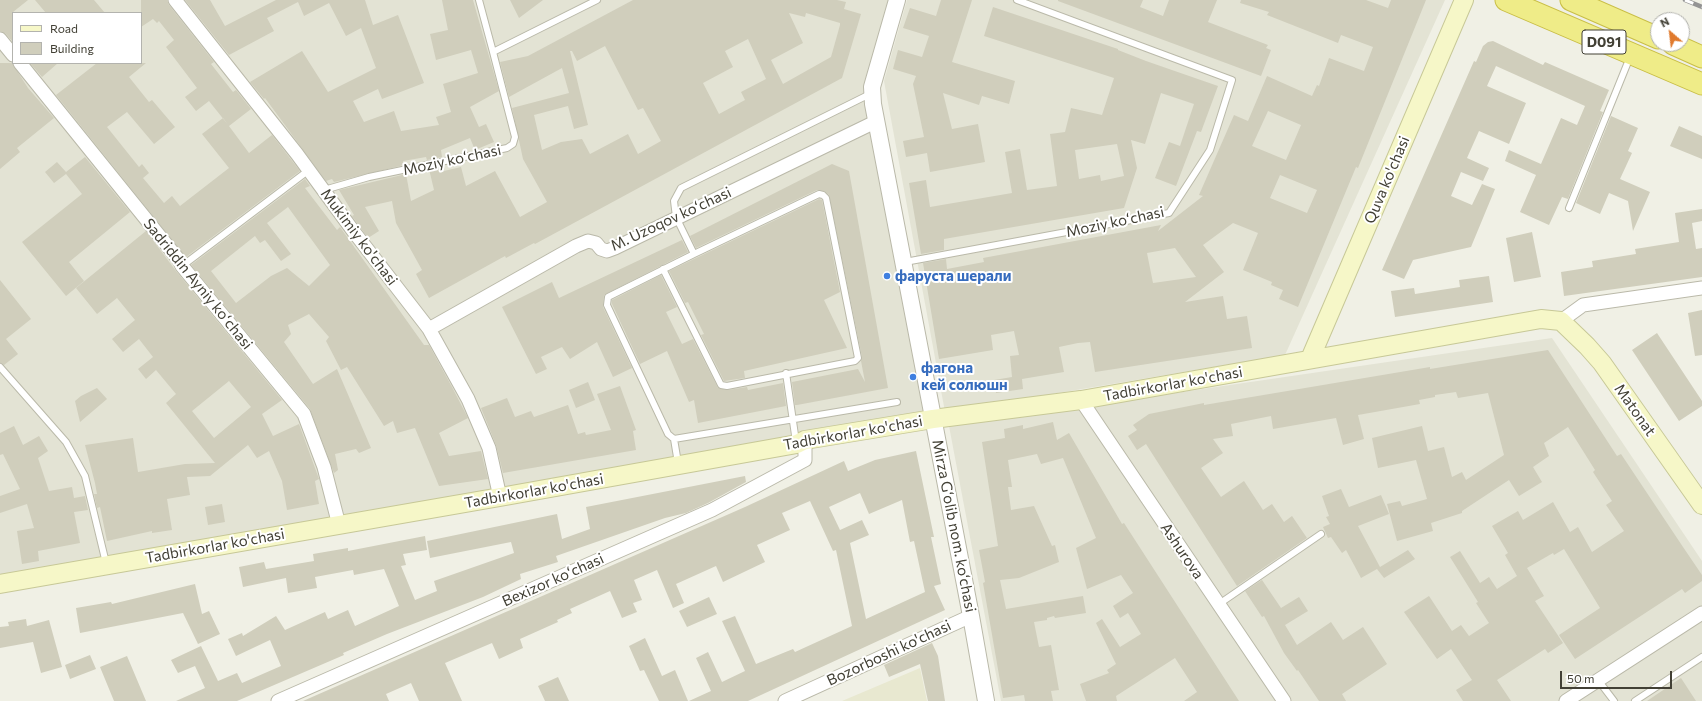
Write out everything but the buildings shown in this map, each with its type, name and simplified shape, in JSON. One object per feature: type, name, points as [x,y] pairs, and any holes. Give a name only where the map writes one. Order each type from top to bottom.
[{"type":"highway","name":"D091","points":[[1506,0],[1702,84]]},
{"type":"highway","name":"D091","points":[[1571,0],[1650,35]]},
{"type":"highway","points":[[1690,52],[1702,57]]},
{"type":"main road","name":"Quva ko'chasi","points":[[1310,359],[1464,0]]},
{"type":"main road","name":"Tadbirkorlar ko'chasi","points":[[0,584],[500,497],[933,419],[1081,400],[1521,321],[1541,318],[1560,321]]},
{"type":"main road","name":"Matonat","points":[[1560,321],[1602,362],[1702,505]]},
{"type":"street","name":"Mukimiy ko'chasi","points":[[175,0],[309,170],[354,232],[429,329],[468,400],[489,448],[500,497]]},
{"type":"street","name":"Mirza G‘olib nom. ko‘chasi","points":[[897,0],[872,93],[875,122],[971,616],[986,701]]},
{"type":"street","points":[[0,38],[12,54]]},
{"type":"street","name":"Sadriddin Ayniy koʻchasi","points":[[21,64],[179,260],[182,266],[304,414],[324,468],[338,525]]},
{"type":"street","name":"M. Uzoqov koʻchasi","points":[[429,329],[588,241],[596,243],[601,249],[607,251],[875,122]]},
{"type":"street","points":[[1560,321],[1584,305],[1702,288]]},
{"type":"street","name":"Ashurova","points":[[1081,400],[1284,701]]},
{"type":"street","name":"Bexizor koʻchasi","points":[[278,701],[712,510],[805,460],[801,442]]},
{"type":"street","points":[[1566,701],[1702,612]]},
{"type":"street","name":"Bozorboshi ko'chasi","points":[[785,701],[971,616]]},
{"type":"lane","points":[[479,0],[493,52],[597,0]]},
{"type":"lane","name":"Moziy koʻchasi","points":[[903,263],[1169,213],[1210,150],[1232,80],[1017,0]]},
{"type":"lane","name":"Moziy koʻchasi","points":[[324,190],[369,177],[507,148],[513,144],[515,137],[493,52]]},
{"type":"lane","points":[[1569,208],[1632,54]]},
{"type":"lane","points":[[694,254],[676,217],[674,201],[681,188],[872,93]]},
{"type":"lane","points":[[182,266],[309,170]]},
{"type":"lane","points":[[663,269],[721,385],[727,386],[786,373],[852,363],[858,358],[826,198],[819,194],[663,269],[608,297],[607,305],[668,434],[674,439],[678,465]]},
{"type":"lane","points":[[0,367],[66,442],[85,476],[106,565]]},
{"type":"lane","points":[[786,373],[793,420],[801,442]]},
{"type":"lane","points":[[674,439],[897,402]]},
{"type":"lane","points":[[1219,604],[1321,534]]},
{"type":"lane","points":[[1635,701],[1702,657]]},
{"type":"lane","points":[[1598,680],[1614,701]]},
{"type":"shaded area","points":[[0,0],[901,0],[873,104],[933,419],[0,584]]},
{"type":"shaded area","points":[[907,0],[1445,0],[1285,355],[945,412],[884,81]]},
{"type":"shaded area","points":[[1552,338],[1702,561],[1702,701],[1001,701],[949,426]]},
{"type":"shaded area","points":[[920,668],[927,701],[842,701]]},
{"type":"railway","points":[[1685,0],[1702,7]]},
{"type":"place","name":"фаруста шерали","points":[[887,276]]},
{"type":"place","name":"фагона кей солюшн","points":[[913,377]]}]
